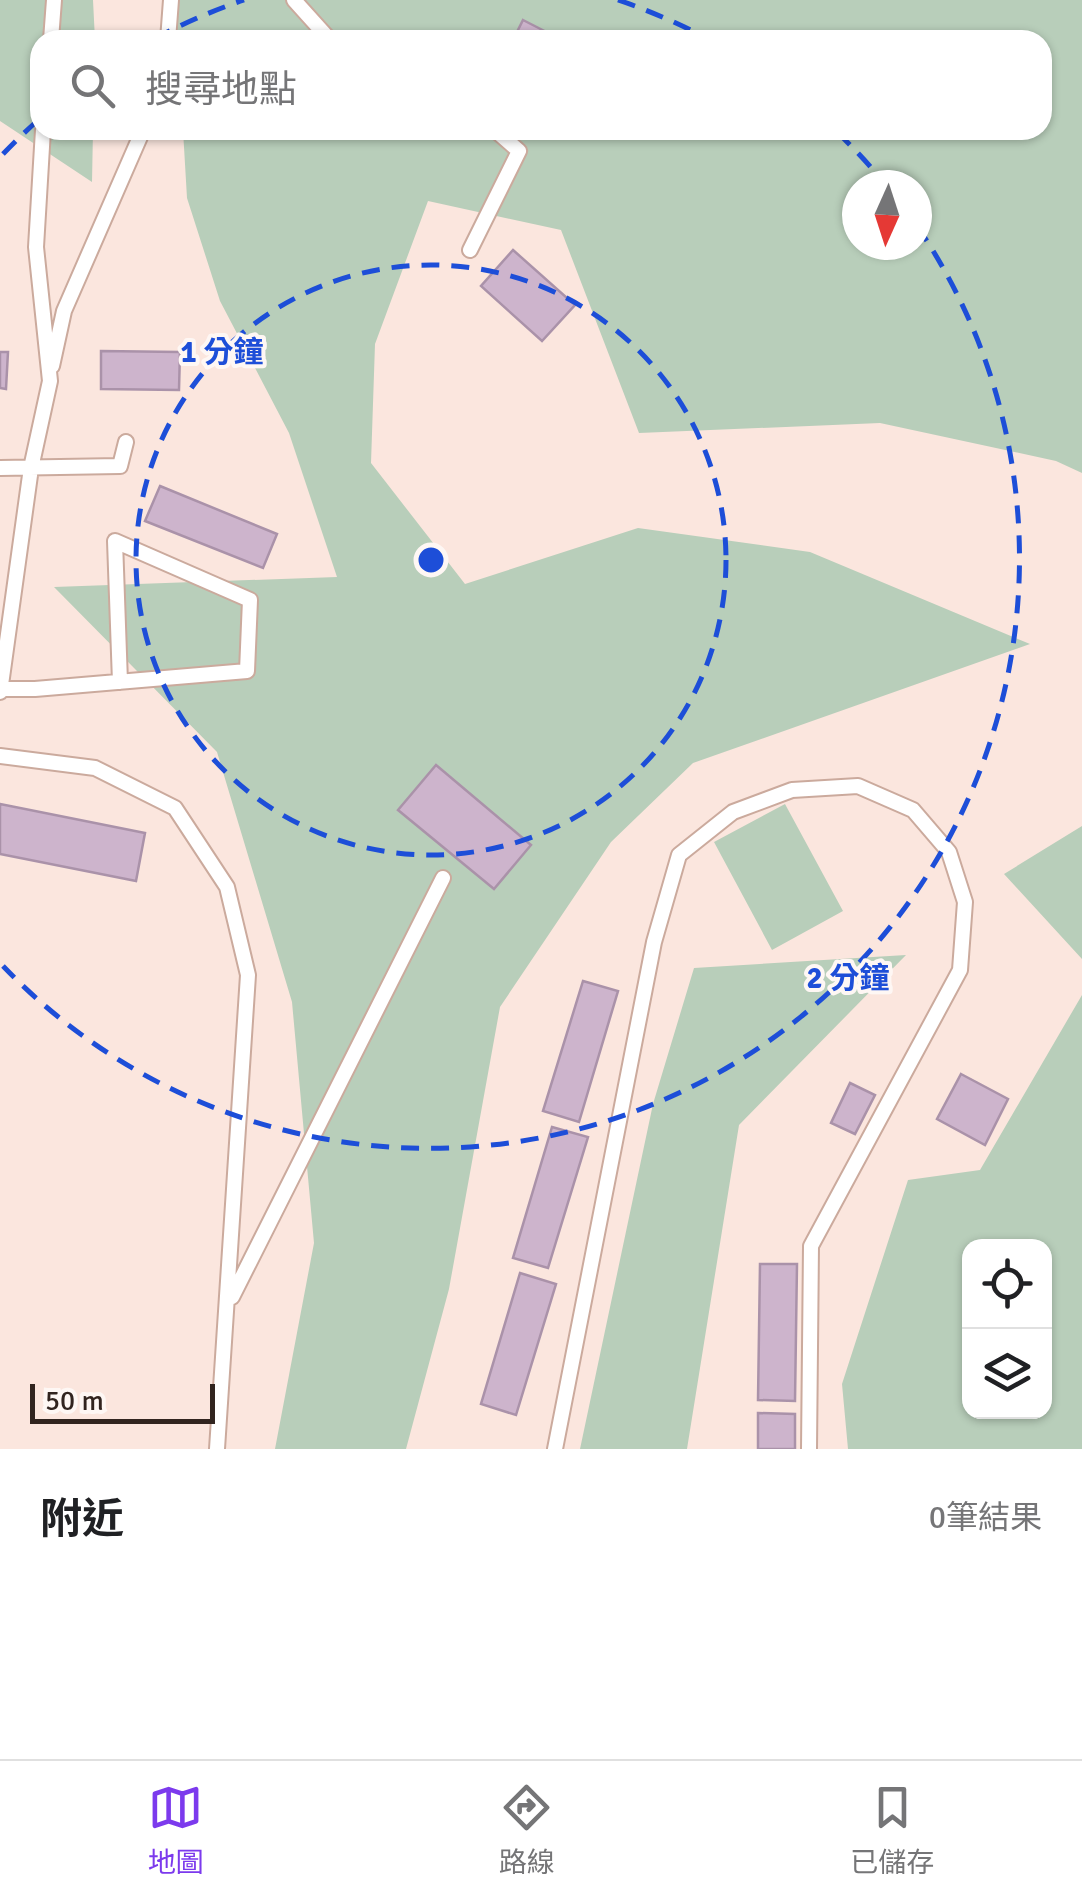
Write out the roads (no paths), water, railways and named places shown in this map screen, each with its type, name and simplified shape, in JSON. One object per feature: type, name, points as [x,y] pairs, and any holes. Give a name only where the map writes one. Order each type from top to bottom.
[{"type":"lane","points":[[51,30],[54,0]]},
{"type":"lane","points":[[169,30],[171,0]]},
{"type":"lane","points":[[294,0],[321,30]]},
{"type":"lane","points":[[43,140],[36,247],[50,381]]},
{"type":"lane","points":[[120,682],[115,540],[250,600],[247,672],[120,682],[0,691],[30,468],[64,311],[139,140]]},
{"type":"lane","points":[[470,250],[519,151],[506,140]]},
{"type":"lane","points":[[0,468],[120,466],[126,442]]},
{"type":"lane","points":[[0,756],[95,768],[175,808],[227,887],[248,975],[229,1302],[216,1449]]},
{"type":"lane","points":[[555,1449],[654,942],[679,855],[733,812],[792,790],[858,786],[913,810],[949,852],[965,902],[960,970],[811,1246],[809,1449]]},
{"type":"lane","points":[[229,1302],[443,878]]}]
